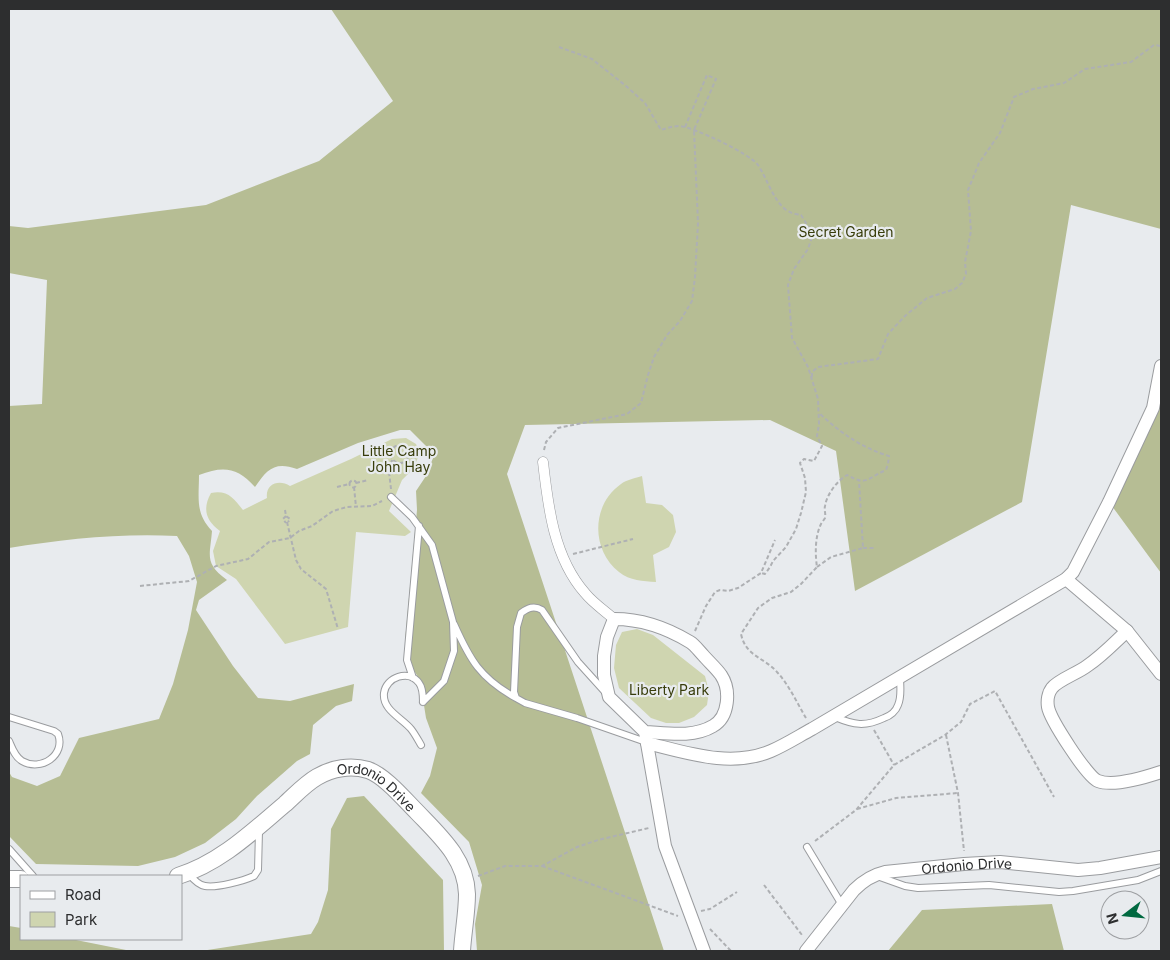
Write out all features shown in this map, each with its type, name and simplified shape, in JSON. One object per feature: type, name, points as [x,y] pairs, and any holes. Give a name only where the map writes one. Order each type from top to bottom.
[{"type":"street","points":[[614,619],[607,637],[604,656],[604,674],[609,696],[646,737],[702,755],[721,758],[741,759],[773,751],[1066,579],[1073,572],[1105,510],[1152,408],[1161,366]]},
{"type":"street","points":[[542,462],[547,505],[554,532],[568,567],[585,593],[614,619],[630,619],[651,624],[691,643],[722,677],[727,699],[720,719],[713,726],[678,734],[646,737]]},
{"type":"street","points":[[1066,579],[1127,631],[1161,674]]},
{"type":"street","points":[[1127,631],[1094,661],[1052,687],[1048,696],[1048,706],[1051,716],[1086,772],[1096,780],[1107,784],[1161,772]]},
{"type":"street","points":[[646,737],[665,846],[704,951]]},
{"type":"street","name":"Ordonio Drive","points":[[183,875],[219,858],[316,777],[332,770],[347,767],[369,770],[390,785],[439,834],[456,857],[466,880],[467,895],[462,951]]},
{"type":"street","name":"Ordonio Drive","points":[[806,945],[862,882],[873,875],[897,870],[1000,862],[1078,870],[1161,858]]},
{"type":"lane","points":[[391,497],[412,517],[432,545],[453,622],[462,643],[478,670],[500,689],[525,703],[646,737]]},
{"type":"lane","points":[[410,677],[407,660],[418,526]]},
{"type":"lane","points":[[516,698],[514,692],[517,627],[521,613],[532,607],[538,607],[542,610],[578,662],[609,696]]},
{"type":"lane","points":[[421,745],[412,730],[390,710],[384,700],[384,694],[389,682],[400,676],[410,677],[420,685],[423,702],[444,681],[454,651],[453,622]]},
{"type":"lane","points":[[834,716],[854,724],[871,724],[888,717],[898,707],[900,676]]},
{"type":"lane","points":[[9,717],[54,731],[58,734],[60,742],[59,750],[55,756],[42,763],[30,764],[16,756],[9,741]]},
{"type":"lane","points":[[183,875],[205,886],[233,882],[254,876],[258,870],[259,826]]},
{"type":"lane","points":[[807,847],[842,905]]},
{"type":"lane","points":[[9,849],[32,875]]},
{"type":"lane","points":[[873,875],[905,886],[918,888],[989,885],[1059,892],[1138,880],[1161,871]]},
{"type":"path","points":[[812,379],[812,372],[818,367],[878,359],[888,334],[904,316],[927,298],[955,289],[962,283],[966,274],[964,262],[971,231],[968,190],[979,162],[1000,133],[1014,97],[1033,89],[1064,83],[1085,69],[1131,62],[1154,45],[1161,46]]},
{"type":"path","points":[[559,47],[592,59],[626,86],[645,103],[661,130],[677,126],[685,127],[711,136],[752,159],[758,166],[775,197],[789,212],[801,215],[813,234],[808,249],[794,269],[788,285],[792,338],[808,367],[818,399],[820,413],[817,436],[822,446],[814,462],[804,459],[800,463],[805,478],[806,492],[796,529],[786,547],[770,567],[764,574],[761,572]]},
{"type":"path","points":[[542,462],[546,442],[558,428],[627,414],[641,403],[654,357],[667,335],[680,321],[692,301],[698,223],[694,130],[716,79],[706,76],[685,127]]},
{"type":"path","points":[[817,567],[815,558],[818,536],[821,524],[825,518],[824,507],[830,492],[841,478],[847,475],[859,482],[869,480],[874,475],[886,470],[889,456],[872,452],[843,435],[820,413]]},
{"type":"path","points":[[140,586],[189,581],[216,566],[248,558],[269,542],[290,538],[299,531],[312,526],[333,511],[347,507],[372,506],[391,497],[389,472],[392,460],[390,454],[392,448],[397,444],[406,447],[409,455],[406,461],[398,463],[392,460]]},
{"type":"path","points":[[338,487],[349,484],[352,480],[356,483],[368,480]]},
{"type":"path","points":[[859,482],[863,548]]},
{"type":"path","points":[[356,483],[354,487],[356,507]]},
{"type":"path","points":[[349,484],[351,487],[354,487]]},
{"type":"path","points":[[286,510],[286,516],[284,516],[283,520],[287,522]]},
{"type":"path","points":[[286,516],[290,519],[287,522],[296,560],[301,569],[326,589],[338,629]]},
{"type":"path","points":[[564,557],[633,539]]},
{"type":"path","points":[[691,643],[706,606],[715,592],[738,588],[761,572],[775,540]]},
{"type":"path","points":[[812,729],[776,671],[757,658],[743,643],[742,634],[758,608],[772,598],[791,592],[817,567],[831,557],[863,548],[874,548]]},
{"type":"path","points":[[807,847],[856,810],[894,765],[946,735],[961,722],[970,704],[995,691],[1054,797]]},
{"type":"path","points":[[871,724],[894,765]]},
{"type":"path","points":[[946,735],[958,792],[964,864]]},
{"type":"path","points":[[856,810],[896,798],[958,792]]},
{"type":"path","points":[[542,866],[577,847],[654,827]]},
{"type":"path","points":[[466,880],[505,866],[542,866],[682,918]]},
{"type":"path","points":[[764,886],[806,945]]},
{"type":"path","points":[[694,913],[710,909],[737,892]]},
{"type":"path","points":[[706,926],[731,951]]},
{"type":"green space","name":"Secret Garden","points":[[331,9],[1161,9],[1161,229],[1071,205],[1022,502],[855,591],[836,451],[770,420],[525,425],[507,474],[664,951],[477,951],[475,924],[482,885],[469,842],[421,793],[430,776],[437,748],[426,718],[420,680],[411,666],[405,641],[417,510],[416,491],[426,476],[433,458],[426,446],[410,430],[400,430],[358,443],[297,469],[277,466],[268,471],[255,487],[242,475],[229,470],[215,470],[199,475],[200,512],[212,531],[210,558],[215,569],[227,580],[199,600],[196,610],[233,666],[258,698],[290,701],[354,684],[352,701],[336,706],[313,725],[310,754],[297,761],[257,796],[236,819],[205,843],[175,857],[138,866],[36,864],[9,836],[9,772],[12,777],[37,786],[60,776],[79,738],[159,719],[173,684],[188,630],[197,582],[189,556],[177,536],[93,537],[9,548],[9,406],[42,404],[47,280],[9,273],[9,226],[28,228],[206,205],[319,161],[393,101]]},
{"type":"green space","points":[[1161,366],[1161,573],[1109,502],[1153,408]]},
{"type":"green space","name":"Little Camp John Hay","points":[[406,438],[416,444],[420,453],[413,469],[402,480],[389,511],[411,532],[405,536],[356,532],[348,627],[285,644],[236,579],[216,566],[213,551],[220,531],[211,523],[207,514],[206,509],[211,493],[217,492],[230,496],[243,510],[267,498],[268,489],[274,484],[281,483],[290,486],[392,439]]},
{"type":"green space","points":[[642,476],[646,503],[662,505],[673,515],[676,532],[669,547],[653,555],[656,582],[641,581],[623,575],[610,563],[603,552],[599,540],[600,515],[611,493],[628,480]]},
{"type":"green space","name":"Liberty Park","points":[[637,629],[653,635],[705,676],[709,691],[707,705],[694,717],[679,723],[666,723],[651,718],[619,688],[614,668],[616,645],[622,632]]},
{"type":"green space","points":[[364,796],[443,880],[444,951],[201,951],[311,934],[318,922],[328,890],[331,829],[347,798]]},
{"type":"green space","points":[[1052,904],[1064,951],[888,951],[922,910]]},
{"type":"green space","points":[[9,926],[20,928],[20,940],[76,940],[131,951],[9,951]]}]
